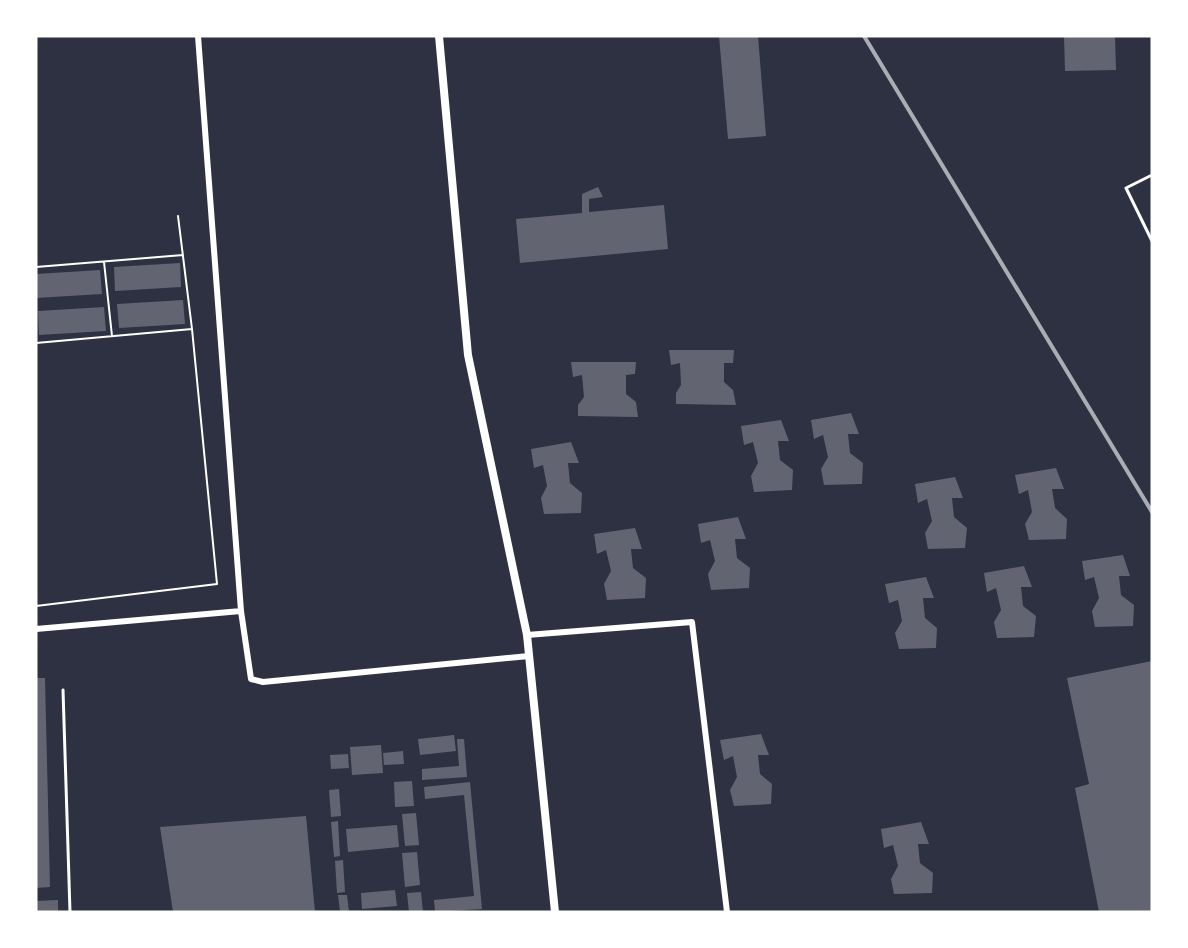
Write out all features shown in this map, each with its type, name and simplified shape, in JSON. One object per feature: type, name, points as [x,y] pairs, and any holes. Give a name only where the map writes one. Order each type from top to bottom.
[{"type":"street","points":[[198,36],[241,611],[251,679],[263,682],[529,656]]},
{"type":"street","points":[[439,36],[468,355],[527,635],[555,912]]},
{"type":"street","points":[[36,629],[241,611]]},
{"type":"street","points":[[527,635],[692,622],[727,912]]},
{"type":"lane","points":[[1152,176],[1126,188],[1152,241]]},
{"type":"lane","points":[[63,690],[70,912]]},
{"type":"path","points":[[36,606],[217,584],[192,329],[178,216]]},
{"type":"path","points":[[36,267],[183,255]]},
{"type":"path","points":[[104,262],[112,336]]},
{"type":"path","points":[[36,343],[192,329]]},
{"type":"building","points":[[719,36],[758,36],[766,136],[728,139]]},
{"type":"building","points":[[1064,36],[1115,36],[1116,70],[1065,71]]},
{"type":"building","points":[[598,187],[603,197],[589,199],[589,212],[664,205],[668,249],[520,263],[516,219],[582,213],[582,194]]},
{"type":"building","points":[[180,263],[181,287],[115,291],[114,267]]},
{"type":"building","points":[[100,270],[102,294],[36,298],[36,274]]},
{"type":"building","points":[[183,300],[185,324],[119,328],[117,304]]},
{"type":"building","points":[[104,307],[106,331],[39,335],[38,311]]},
{"type":"building","points":[[669,350],[734,350],[733,363],[724,363],[724,382],[733,390],[736,405],[676,404],[676,393],[681,385],[680,363],[671,365]]},
{"type":"building","points":[[571,362],[636,362],[635,374],[626,375],[626,394],[636,402],[638,417],[578,416],[578,405],[584,397],[582,375],[573,377]]},
{"type":"building","points":[[851,413],[859,434],[848,434],[850,453],[863,463],[862,484],[824,485],[821,469],[828,457],[823,435],[814,439],[811,420]]},
{"type":"building","points":[[781,420],[789,441],[778,441],[780,460],[793,470],[792,490],[754,492],[751,476],[758,463],[753,442],[744,445],[741,426]]},
{"type":"building","points":[[571,442],[579,463],[568,463],[570,483],[582,493],[581,513],[544,514],[541,498],[547,486],[543,465],[534,468],[531,449]]},
{"type":"building","points":[[1056,468],[1064,489],[1052,489],[1055,508],[1067,519],[1066,539],[1029,540],[1025,524],[1032,512],[1028,490],[1019,494],[1015,475]]},
{"type":"building","points":[[955,477],[963,498],[952,498],[954,517],[967,528],[965,548],[928,549],[925,533],[932,521],[927,499],[918,503],[915,484]]},
{"type":"building","points":[[738,517],[746,539],[735,539],[737,558],[750,568],[749,588],[711,590],[708,574],[715,561],[710,540],[701,543],[698,524]]},
{"type":"building","points":[[635,528],[642,549],[631,549],[633,568],[646,578],[645,598],[607,600],[604,584],[611,571],[606,550],[597,554],[594,534]]},
{"type":"building","points":[[1123,555],[1130,576],[1119,576],[1121,595],[1134,605],[1133,626],[1095,627],[1092,611],[1099,598],[1094,577],[1085,580],[1082,561]]},
{"type":"building","points":[[1024,566],[1032,587],[1021,587],[1023,606],[1036,616],[1034,637],[997,638],[994,622],[1001,610],[996,588],[987,592],[984,573]]},
{"type":"building","points":[[926,577],[934,598],[923,598],[925,618],[937,628],[936,648],[899,649],[895,633],[902,621],[898,600],[889,603],[885,584]]},
{"type":"building","points":[[1152,661],[1152,912],[1099,912],[1075,788],[1089,784],[1067,678]]},
{"type":"building","points":[[36,678],[45,678],[50,887],[36,888]]},
{"type":"building","points":[[761,734],[769,755],[758,755],[760,774],[772,784],[771,804],[734,806],[730,790],[737,777],[733,756],[724,760],[720,740]]},
{"type":"building","points":[[454,735],[456,751],[420,755],[418,739]]},
{"type":"building","points":[[457,739],[464,739],[467,777],[422,780],[422,769],[459,766]]},
{"type":"building","points":[[381,745],[383,773],[352,775],[350,747]]},
{"type":"building","points":[[403,751],[404,764],[384,765],[383,753]]},
{"type":"building","points":[[348,754],[349,768],[331,769],[330,755]]},
{"type":"building","points":[[412,781],[414,806],[395,807],[394,782]]},
{"type":"building","points":[[470,782],[482,909],[435,912],[434,900],[474,896],[464,795],[425,799],[424,787]]},
{"type":"building","points":[[339,789],[341,816],[331,817],[329,790]]},
{"type":"building","points":[[416,813],[419,845],[405,846],[402,814]]},
{"type":"building","points":[[306,816],[315,912],[173,912],[160,827]]},
{"type":"building","points":[[338,821],[340,856],[334,857],[331,822]]},
{"type":"building","points":[[921,822],[929,844],[918,844],[920,863],[933,873],[932,893],[894,894],[891,879],[898,866],[893,845],[884,848],[881,829]]},
{"type":"building","points":[[397,825],[399,847],[348,852],[346,829]]},
{"type":"building","points":[[417,852],[420,885],[405,887],[402,853]]},
{"type":"building","points":[[343,860],[345,892],[337,893],[335,861]]},
{"type":"building","points":[[395,890],[397,906],[362,909],[361,893]]},
{"type":"building","points":[[421,892],[423,912],[409,912],[407,893]]},
{"type":"building","points":[[338,895],[347,895],[349,912],[340,912]]},
{"type":"building","points":[[58,900],[58,912],[36,912],[36,901]]},
{"type":"railway","points":[[864,36],[1152,512]]}]
